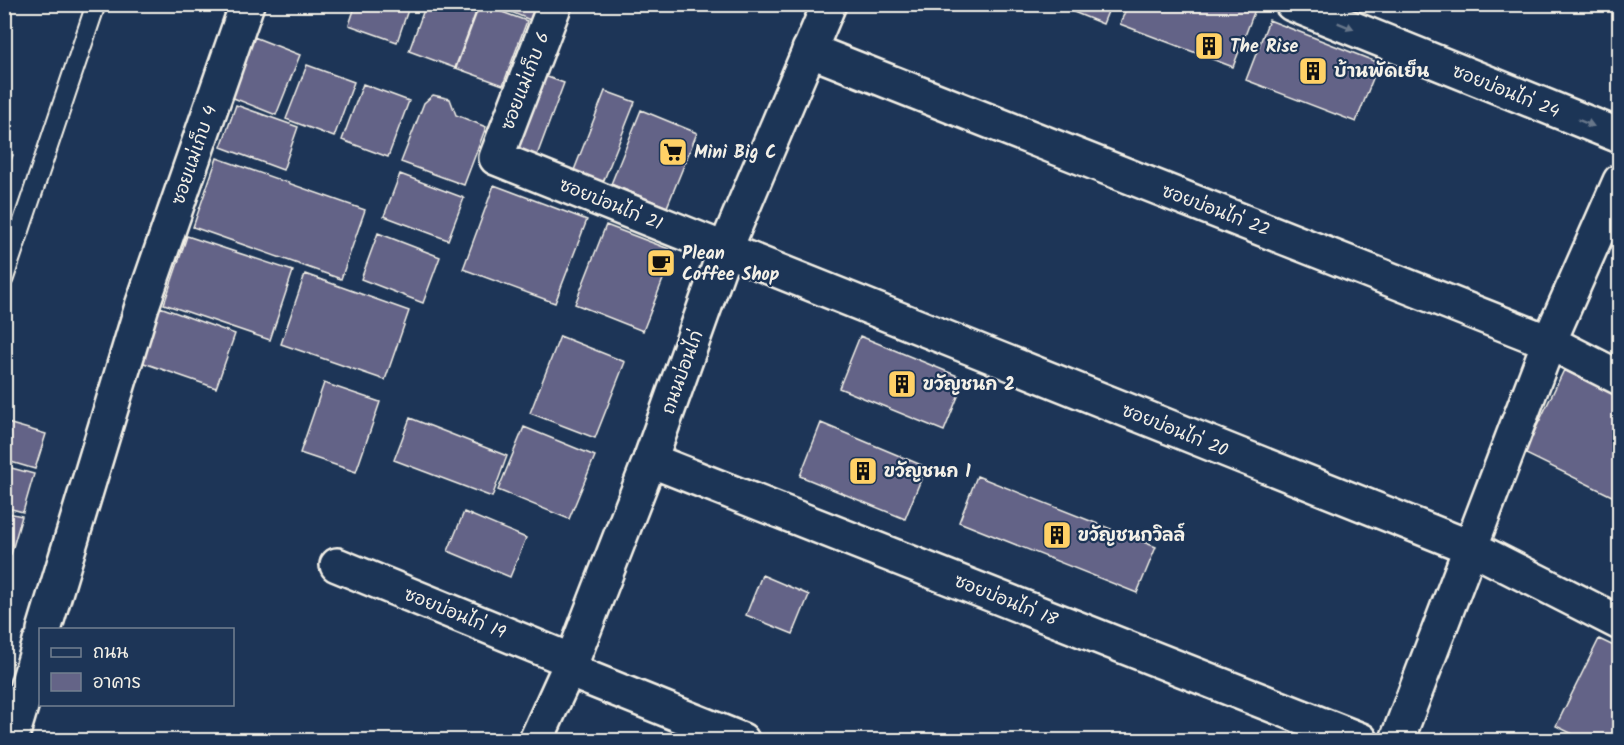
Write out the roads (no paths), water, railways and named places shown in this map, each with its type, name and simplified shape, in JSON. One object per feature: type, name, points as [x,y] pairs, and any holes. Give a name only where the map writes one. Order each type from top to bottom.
[{"type":"street","name":"ซอยแม่เก็บ 4","points":[[45,628],[142,306],[247,4]]},
{"type":"street","name":"ซอยแม่เก็บ 6","points":[[496,158],[555,4]]},
{"type":"street","name":"ถนนบ่อนไก่","points":[[536,741],[570,665],[650,460],[725,250],[829,4]]},
{"type":"street","name":"ซอยบ่อนไก่ 24","points":[[1292,4],[1620,136]]},
{"type":"street","name":"ซอยบ่อนไก่ 22","points":[[809,50],[1550,342],[1620,378]]},
{"type":"street","name":"ซอยบ่อนไก่ 21","points":[[496,158],[725,250]]},
{"type":"street","points":[[1397,741],[1550,342],[1620,181]]},
{"type":"street","name":"ซอยบ่อนไก่ 20","points":[[725,250],[1472,548],[1620,623]]},
{"type":"street","name":"ซอยบ่อนไก่ 18","points":[[650,460],[1361,741]]},
{"type":"street","name":"ซอยบ่อนไก่ 19","points":[[337,565],[742,741]]},
{"type":"street","points":[[11,741],[39,645]]},
{"type":"lane","points":[[4,278],[96,4]]},
{"type":"place","name":"The Rise","points":[[1209,46]]},
{"type":"place","name":"บ้านพัดเย็น","points":[[1313,71]]},
{"type":"place","name":"Mini Big C","points":[[673,152]]},
{"type":"place","name":"Plean Coffee Shop","points":[[661,263]]},
{"type":"place","name":"ขวัญชนก 2","points":[[902,384]]},
{"type":"place","name":"ขวัญชนก 1","points":[[863,471]]},
{"type":"place","name":"ขวัญชนกวิลล์","points":[[1057,535]]}]
